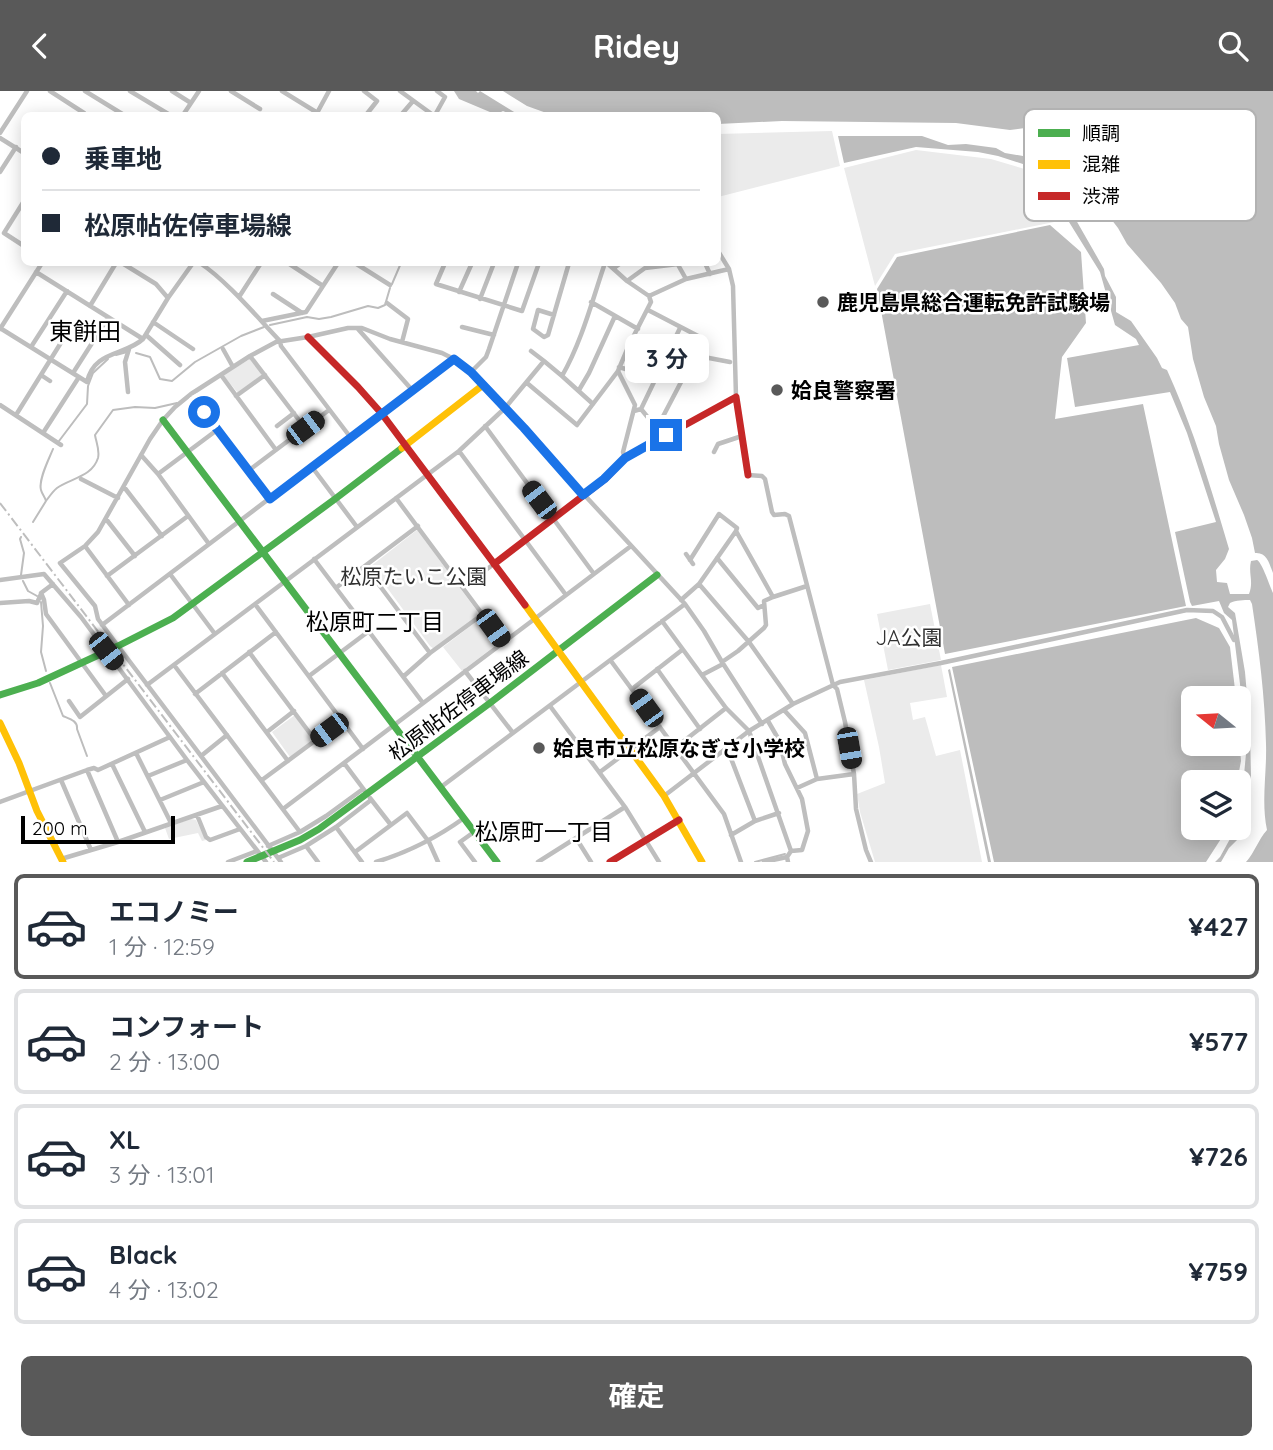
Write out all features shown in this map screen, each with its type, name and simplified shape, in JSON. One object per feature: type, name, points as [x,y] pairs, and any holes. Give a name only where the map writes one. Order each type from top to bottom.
[{"type":"street","points":[[21,151],[0,135],[27,91]]},
{"type":"street","points":[[50,91],[82,112]]},
{"type":"street","points":[[85,91],[119,112]]},
{"type":"street","points":[[130,91],[165,112]]},
{"type":"street","points":[[172,91],[191,103]]},
{"type":"street","points":[[185,112],[198,91]]},
{"type":"street","points":[[231,91],[260,109]]},
{"type":"street","points":[[282,91],[316,112]]},
{"type":"street","points":[[320,112],[329,91]]},
{"type":"street","points":[[364,91],[377,101],[368,112]]},
{"type":"street","points":[[400,91],[430,112]]},
{"type":"street","points":[[436,112],[445,97],[437,91]]},
{"type":"street","points":[[404,112],[413,101]]},
{"type":"street","points":[[0,172],[16,147]]},
{"type":"street","points":[[21,205],[2,232],[21,244]]},
{"type":"street","points":[[721,256],[729,269],[733,286],[736,397],[748,475],[762,476],[765,479],[774,515],[789,516],[845,722],[854,773],[856,809],[871,862]]},
{"type":"street","points":[[39,266],[0,329],[87,382],[92,369],[108,355],[129,349],[144,337],[191,266]]},
{"type":"street","points":[[90,306],[114,266]]},
{"type":"street","points":[[127,266],[156,285],[168,298]]},
{"type":"street","points":[[205,266],[239,297],[280,341],[351,438]]},
{"type":"street","points":[[239,297],[259,266]]},
{"type":"street","points":[[293,266],[323,286]]},
{"type":"street","points":[[261,321],[306,312],[336,266]]},
{"type":"street","points":[[360,266],[390,285]]},
{"type":"street","points":[[444,266],[436,284],[522,311],[538,266]]},
{"type":"street","points":[[458,292],[471,266]]},
{"type":"street","points":[[480,299],[494,266]]},
{"type":"street","points":[[471,372],[486,357],[517,266]]},
{"type":"street","points":[[554,315],[538,310],[533,329],[544,337],[548,335],[554,315],[568,266]]},
{"type":"street","points":[[562,376],[572,357],[605,266]]},
{"type":"street","points":[[527,383],[577,425],[619,369],[651,302],[649,296],[611,266]]},
{"type":"street","points":[[627,281],[645,268],[658,266]]},
{"type":"street","points":[[680,266],[686,279]]},
{"type":"street","points":[[706,266],[710,274]]},
{"type":"street","points":[[649,296],[686,279],[729,269]]},
{"type":"street","points":[[36,272],[144,337],[180,365]]},
{"type":"street","points":[[31,347],[67,291]]},
{"type":"street","points":[[273,294],[303,314]]},
{"type":"street","points":[[592,302],[638,328]]},
{"type":"street","points":[[387,303],[408,319],[401,342]]},
{"type":"street","points":[[648,310],[702,342],[658,426]]},
{"type":"street","points":[[579,390],[615,316]]},
{"type":"street","points":[[73,373],[108,317]]},
{"type":"street","points":[[153,323],[193,349]]},
{"type":"street","points":[[462,327],[494,335]]},
{"type":"street","points":[[366,795],[336,827],[280,860],[98,619],[95,606],[60,563],[85,546],[98,532],[141,455],[163,420],[175,407],[266,347],[280,341],[348,328],[371,330],[401,342],[442,353],[471,372],[683,602],[762,724]]},
{"type":"street","points":[[357,328],[413,391]]},
{"type":"street","points":[[634,411],[641,409],[680,328]]},
{"type":"street","points":[[16,415],[67,333]]},
{"type":"street","points":[[619,369],[632,371],[646,341],[635,335]]},
{"type":"street","name":"松原帖佐停車場線","points":[[247,862],[319,829],[558,651],[382,414],[308,337]]},
{"type":"street","points":[[128,392],[125,362],[129,349]]},
{"type":"street","points":[[223,349],[233,367]]},
{"type":"street","points":[[531,351],[593,404]]},
{"type":"street","points":[[697,353],[730,362]]},
{"type":"street","points":[[250,356],[305,428]]},
{"type":"street","points":[[103,625],[454,359]]},
{"type":"street","points":[[147,685],[459,451],[505,408],[544,361]]},
{"type":"street","points":[[619,369],[635,405],[623,451],[625,458]]},
{"type":"street","points":[[41,375],[50,381]]},
{"type":"street","points":[[220,375],[276,450]]},
{"type":"street","points":[[236,396],[265,376]]},
{"type":"street","points":[[43,433],[79,377]]},
{"type":"street","points":[[0,695],[38,683],[164,623],[335,499],[483,385]]},
{"type":"street","points":[[191,394],[270,499]]},
{"type":"street","points":[[462,587],[604,479],[625,458],[736,397]]},
{"type":"street","points":[[0,405],[61,445]]},
{"type":"street","points":[[641,409],[658,426],[662,437]]},
{"type":"street","points":[[248,471],[329,410]]},
{"type":"street","points":[[276,426],[294,414]]},
{"type":"street","points":[[163,420],[497,862]]},
{"type":"street","points":[[485,426],[594,574]]},
{"type":"street","points":[[158,474],[217,430]]},
{"type":"street","points":[[715,452],[718,444],[742,436]]},
{"type":"street","points":[[459,451],[566,595]]},
{"type":"street","points":[[141,455],[209,544]]},
{"type":"street","points":[[312,467],[357,527]]},
{"type":"street","points":[[80,479],[118,498]]},
{"type":"street","points":[[124,487],[162,536]]},
{"type":"street","points":[[396,498],[503,642]]},
{"type":"street","points":[[686,554],[692,562],[719,514],[737,529],[774,597]]},
{"type":"street","points":[[107,576],[188,516]]},
{"type":"street","points":[[106,519],[135,557]]},
{"type":"street","points":[[337,587],[418,526]]},
{"type":"street","points":[[440,788],[662,621],[699,584],[736,531]]},
{"type":"street","points":[[85,546],[129,605]]},
{"type":"street","points":[[283,809],[631,546]]},
{"type":"street","points":[[717,558],[758,608],[764,605]]},
{"type":"street","points":[[314,559],[423,703]]},
{"type":"street","points":[[365,566],[430,653]]},
{"type":"street","points":[[0,580],[44,574],[81,617],[266,862]]},
{"type":"street","points":[[170,574],[215,634]]},
{"type":"street","points":[[657,575],[558,651],[664,796],[702,862]]},
{"type":"street","points":[[0,603],[37,603],[41,593],[53,584]]},
{"type":"street","points":[[699,584],[749,642],[793,704]]},
{"type":"street","points":[[702,674],[722,663],[764,628],[764,601],[807,586]]},
{"type":"street","points":[[41,593],[46,614],[106,696]]},
{"type":"street","points":[[255,604],[363,749]]},
{"type":"street","points":[[664,796],[749,731],[793,704],[833,685],[1187,610],[1213,611],[1223,617],[1234,640]]},
{"type":"street","points":[[404,676],[483,614]]},
{"type":"street","points":[[662,621],[726,708],[749,731],[791,851],[787,859],[765,862]]},
{"type":"street","points":[[309,676],[369,631]]},
{"type":"street","points":[[195,694],[276,632]]},
{"type":"street","points":[[632,689],[682,650]]},
{"type":"street","points":[[249,652],[315,740]]},
{"type":"street","points":[[611,661],[724,814],[741,862]]},
{"type":"street","points":[[173,665],[300,832]]},
{"type":"street","points":[[657,669],[700,729]]},
{"type":"street","points":[[465,671],[513,733]]},
{"type":"street","points":[[222,673],[288,761]]},
{"type":"street","points":[[69,701],[80,717],[128,679]]},
{"type":"street","points":[[550,706],[625,807],[660,862]]},
{"type":"street","points":[[675,748],[726,708]]},
{"type":"street","points":[[785,710],[805,733],[817,779]]},
{"type":"street","points":[[267,732],[293,711]]},
{"type":"street","points":[[262,780],[343,720]]},
{"type":"street","points":[[768,721],[779,740],[785,764],[802,799],[808,831],[802,850],[791,851]]},
{"type":"street","points":[[0,723],[62,860],[222,806]]},
{"type":"street","points":[[600,772],[660,727]]},
{"type":"street","points":[[201,756],[228,735]]},
{"type":"street","points":[[0,802],[86,770],[98,770],[170,737]]},
{"type":"street","points":[[727,748],[755,821]]},
{"type":"street","points":[[136,753],[171,823]]},
{"type":"street","points":[[148,776],[187,760]]},
{"type":"street","points":[[344,763],[391,825]]},
{"type":"street","points":[[112,764],[145,832]]},
{"type":"street","points":[[86,770],[118,842]]},
{"type":"street","points":[[797,788],[817,779],[854,773]]},
{"type":"street","points":[[61,780],[92,850]]},
{"type":"street","points":[[160,800],[204,782]]},
{"type":"street","points":[[268,846],[300,832],[366,795]]},
{"type":"street","points":[[538,862],[625,807]]},
{"type":"street","points":[[355,852],[407,813],[429,842],[438,862]]},
{"type":"street","points":[[731,835],[755,821],[779,813]]},
{"type":"street","points":[[197,815],[206,837],[210,840],[240,829]]},
{"type":"street","points":[[376,862],[429,842],[464,818]]},
{"type":"street","points":[[610,862],[678,820]]},
{"type":"street","points":[[336,827],[362,862]]},
{"type":"street","points":[[474,832],[460,842],[475,862]]},
{"type":"street","points":[[576,838],[591,862]]},
{"type":"street","points":[[306,846],[318,862]]},
{"type":"street","points":[[229,862],[257,851]]},
{"type":"street","points":[[394,856],[397,862]]},
{"type":"green space","points":[[832,131],[840,166],[721,196],[721,134]]},
{"type":"green space","points":[[916,150],[991,159],[1024,169],[1024,221],[1059,221],[895,254],[875,286],[844,168]]},
{"type":"green space","points":[[250,359],[261,376],[238,393],[223,375]]},
{"type":"green space","name":"松原たいこ公園","points":[[417,530],[478,616],[434,649],[371,566]]},
{"type":"green space","name":"JA公園","points":[[930,604],[941,660],[888,670],[877,614]]},
{"type":"green space","points":[[481,618],[500,642],[462,671],[443,647]]},
{"type":"green space","points":[[941,665],[947,697],[910,703],[913,720],[925,717],[936,756],[960,750],[982,862],[875,862],[857,794],[885,783],[864,680]]},
{"type":"green space","points":[[295,715],[313,740],[290,757],[272,732]]},
{"type":"green space","points":[[191,819],[196,820],[206,840],[202,841],[198,833],[169,839],[165,828]]},
{"type":"shaded area","points":[[454,91],[480,91],[514,112],[490,112],[459,99]]},
{"type":"shaded area","points":[[503,91],[1273,91],[1273,573],[1265,556],[1255,553],[1244,515],[1229,480],[1216,426],[1193,359],[1188,327],[1161,283],[1127,244],[1113,221],[1256,221],[1256,109],[1024,109],[1024,128],[1010,130],[956,123],[782,121],[721,124],[721,112],[544,112],[527,106]]},
{"type":"shaded area","points":[[838,136],[922,136],[948,145],[966,144],[996,148],[1005,153],[1023,156],[1024,164],[978,152],[916,147],[844,163]]},
{"type":"shaded area","points":[[1068,221],[1077,221],[1104,269],[1116,297],[1116,312],[1131,321],[1162,368],[1167,370],[1193,436],[1229,549],[1216,570],[1217,582],[1227,583],[1230,594],[1249,594],[1251,561],[1257,560],[1273,593],[1273,862],[1246,862],[1267,830],[1264,809],[1264,709],[1252,604],[1250,600],[1240,600],[1230,603],[1228,607],[1235,613],[1245,672],[1246,686],[1240,686],[1232,620],[1224,613],[1219,601],[1192,606],[1190,602],[1175,532],[1216,522],[1187,433],[1170,392],[1075,407],[1067,358],[1139,345],[1136,339],[1115,325],[1100,272]]},
{"type":"shaded area","points":[[1050,225],[1081,252],[1086,323],[1062,357],[1055,419],[1143,404],[1186,606],[945,654],[877,289],[897,257]]},
{"type":"shaded area","points":[[1196,618],[1219,628],[1230,647],[1235,686],[1181,686],[1181,756],[1241,756],[1239,770],[1181,770],[1181,840],[1220,840],[1206,862],[994,862],[952,667]]},
{"type":"shaded area","points":[[950,669],[991,862],[988,862],[948,670]]},
{"type":"shaded area","points":[[1246,756],[1251,756],[1251,770],[1244,770]]},
{"type":"shaded area","points":[[1229,840],[1237,840],[1221,862],[1215,862]]},
{"type":"waterway","points":[[392,284],[400,266]]},
{"type":"waterway","points":[[270,325],[307,317],[331,317],[368,306],[378,308],[385,305],[390,288]]},
{"type":"waterway","points":[[136,353],[150,357],[160,379],[172,381],[195,362],[241,336],[264,327]]},
{"type":"waterway","points":[[116,355],[127,352]]},
{"type":"waterway","points":[[59,441],[87,404],[88,386],[93,373],[108,359]]},
{"type":"waterway","points":[[46,501],[57,488],[86,473],[95,464],[99,452],[95,435],[113,410],[155,408],[177,403]]},
{"type":"waterway","points":[[33,522],[46,501],[40,486],[53,449]]},
{"type":"waterway","points":[[21,537],[24,553],[21,575]]},
{"type":"waterway","points":[[23,581],[28,591],[37,596]]},
{"type":"waterway","points":[[41,602],[41,652],[46,671]]},
{"type":"waterway","points":[[50,683],[63,716],[76,724],[87,756]]},
{"type":"waterway","points":[[755,862],[785,854]]},
{"type":"railway","points":[[0,503],[274,862]]},
{"type":"traffic: fast","points":[[163,420],[497,862]]},
{"type":"traffic: fast","points":[[0,695],[38,683],[173,618],[402,448]]},
{"type":"traffic: fast","points":[[247,862],[319,829],[657,575]]},
{"type":"traffic: slow","points":[[402,448],[483,385]]},
{"type":"traffic: slow","points":[[525,605],[664,796],[702,862]]},
{"type":"traffic: slow","points":[[0,723],[37,811],[63,862]]},
{"type":"traffic: jam","points":[[308,337],[382,414],[525,605]]},
{"type":"traffic: jam","points":[[494,564],[605,479],[625,458],[736,397],[748,475]]},
{"type":"traffic: jam","points":[[610,862],[679,820]]},
{"type":"place","name":"鹿児島県総合運転免許試験場","points":[[823,302]]},
{"type":"place","name":"姶良警察署","points":[[777,390]]},
{"type":"place","name":"姶良市立松原なぎさ小学校","points":[[539,748]]},
{"type":"district","name":"東餅田","points":[[85,331]]},
{"type":"district","name":"松原町二丁目","points":[[375,621]]},
{"type":"district","name":"松原町一丁目","points":[[544,831]]},
{"type":"route","points":[[204,412],[270,499],[454,359],[471,372],[583,495],[625,458],[666,435]]}]
